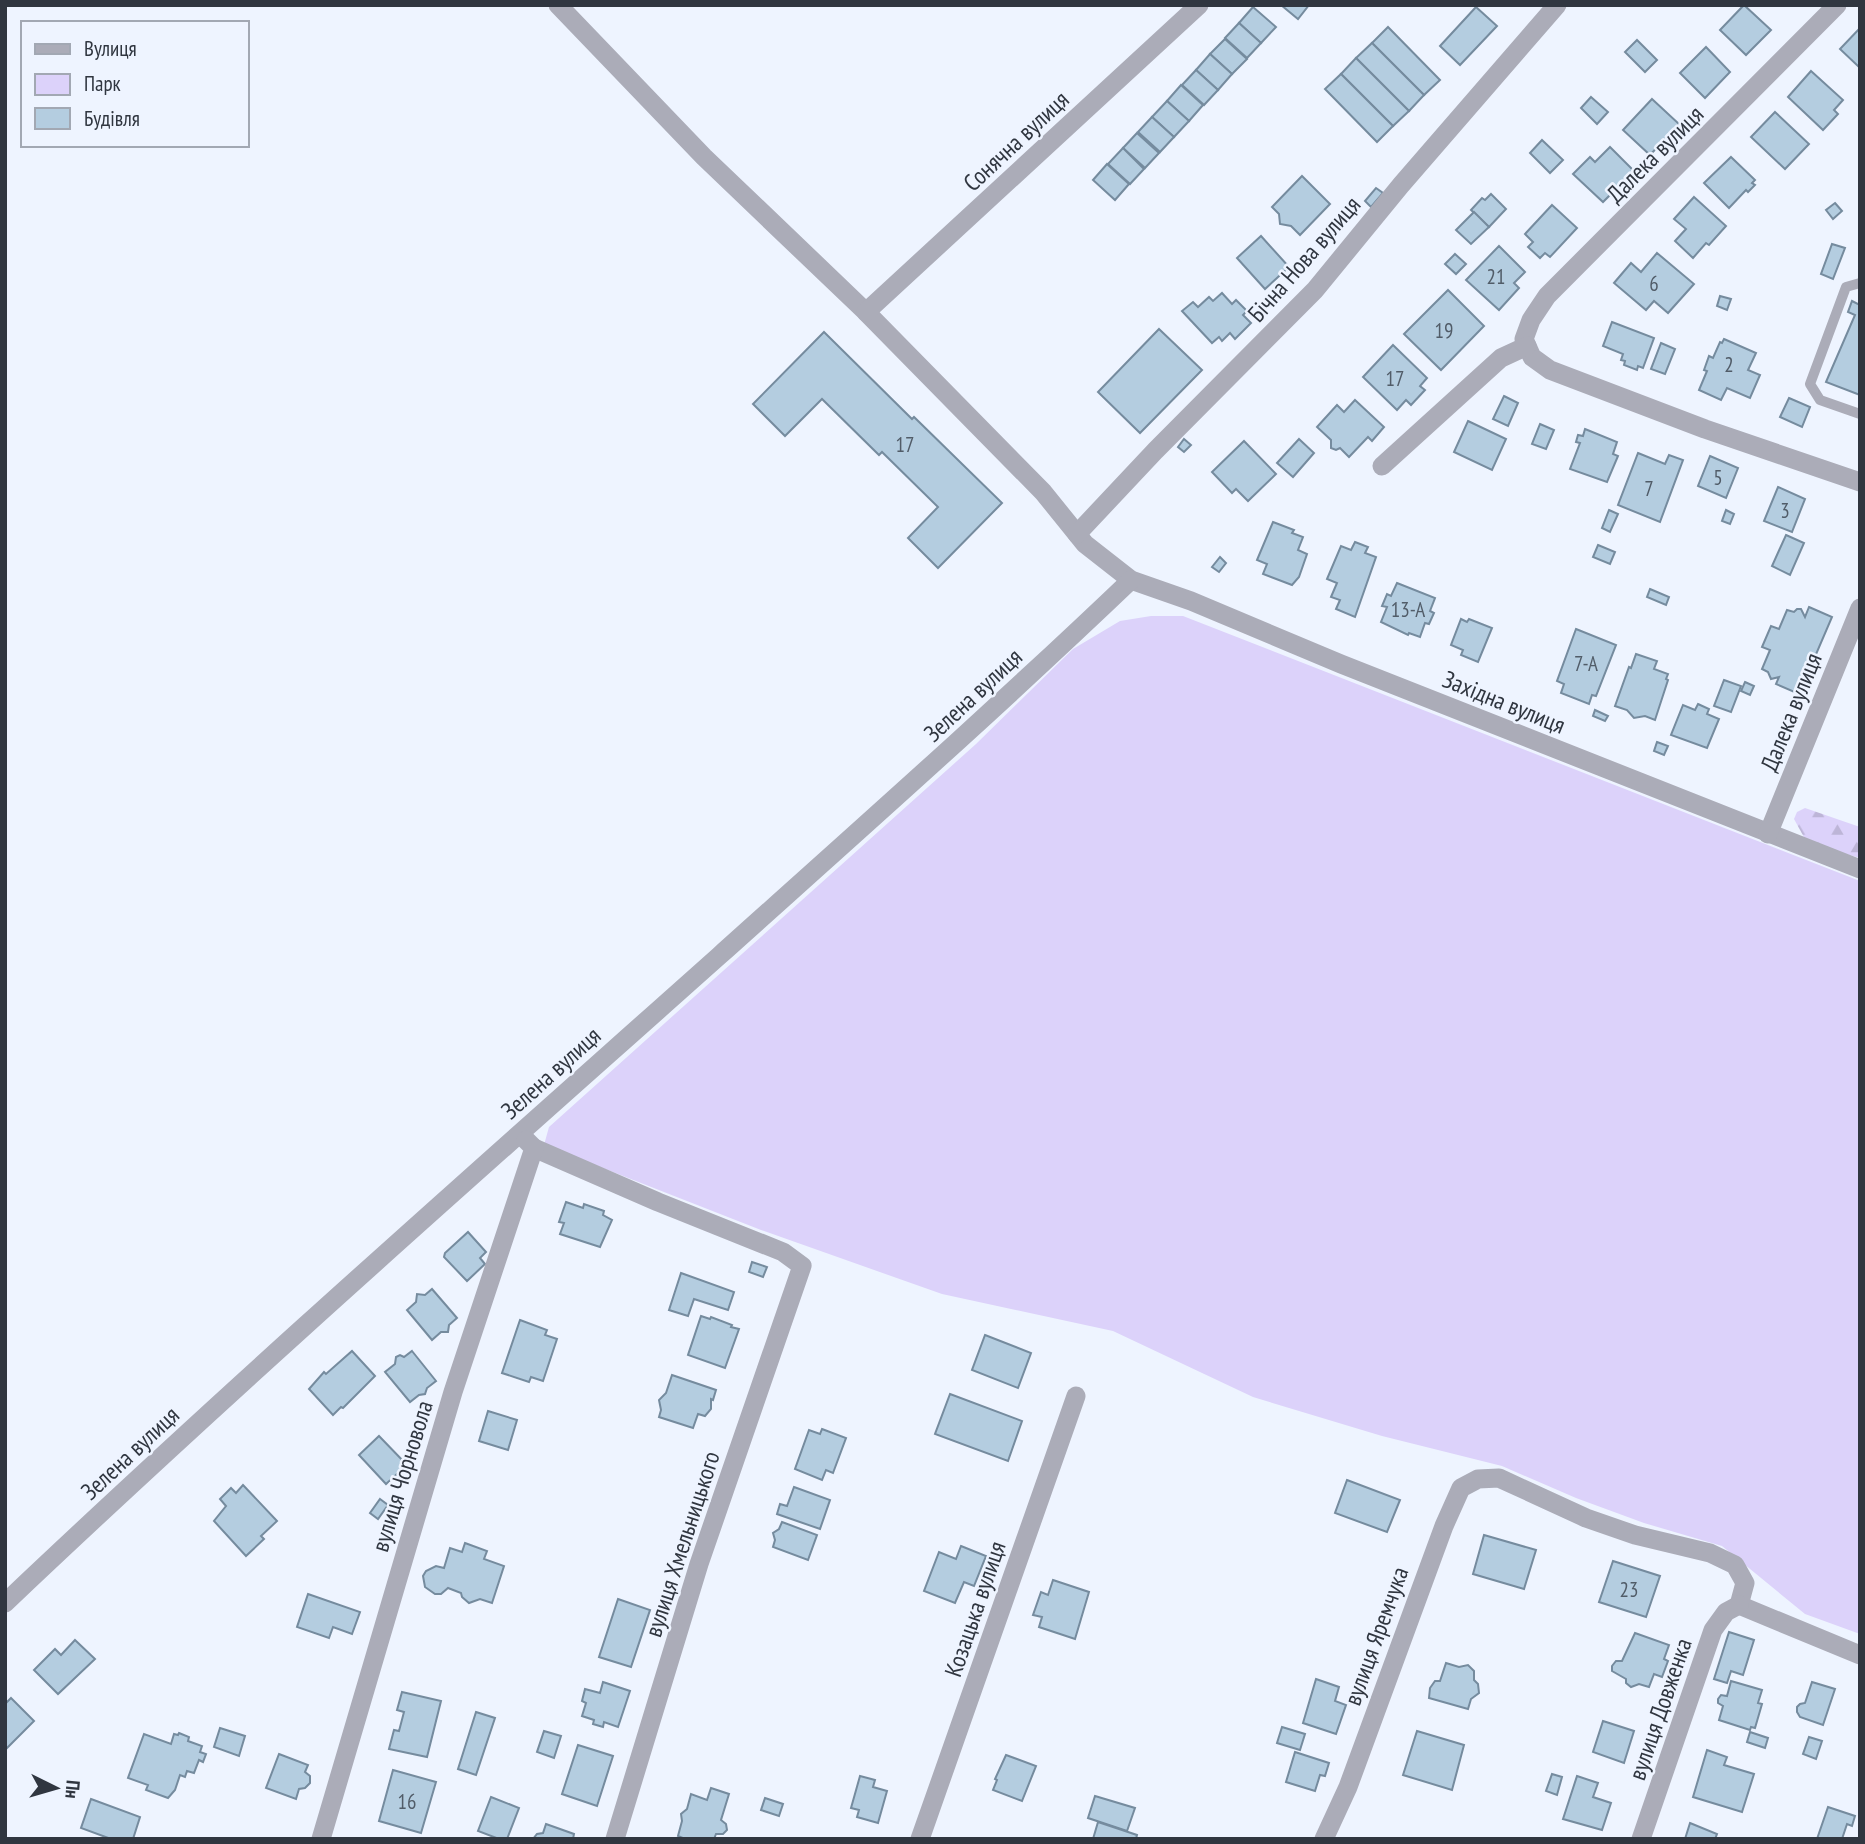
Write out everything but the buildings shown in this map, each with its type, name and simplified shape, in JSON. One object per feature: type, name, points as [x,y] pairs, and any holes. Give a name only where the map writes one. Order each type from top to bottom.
[{"type":"street","name":"Західна вулиця","points":[[558,5],[704,157],[866,312],[1043,492],[1085,544],[1130,580],[1191,601],[1342,664],[1860,869]]},
{"type":"street","name":"Сонячна вулиця","points":[[866,312],[1199,5]]},
{"type":"street","name":"Бічна Нова вулиця","points":[[1077,534],[1146,460],[1315,290],[1401,185],[1557,5]]},
{"type":"street","name":"Далека вулиця","points":[[1527,346],[1524,339],[1531,320],[1547,296],[1837,5]]},
{"type":"street","points":[[1382,466],[1501,358],[1527,346],[1532,357],[1550,370],[1705,429],[1860,482]]},
{"type":"street","name":"Зелена вулиця","points":[[5,1603],[254,1372],[527,1141],[967,735],[1130,580]]},
{"type":"street","name":"Далека вулиця","points":[[1768,834],[1860,608]]},
{"type":"street","name":"вулиця Хмельницького","points":[[527,1141],[658,1202],[783,1252],[802,1266],[699,1564],[615,1839]]},
{"type":"street","name":"вулиця Чорновола","points":[[321,1839],[527,1141]]},
{"type":"street","name":"Козацька вулиця","points":[[920,1839],[1076,1396]]},
{"type":"street","name":"вулиця Яремчука","points":[[1324,1839],[1348,1787],[1420,1584],[1461,1488],[1478,1479],[1499,1478],[1586,1518],[1635,1535],[1710,1553],[1735,1565],[1745,1583],[1740,1605]]},
{"type":"street","points":[[1740,1605],[1860,1655]]},
{"type":"street","name":"вулиця Довженка","points":[[1641,1839],[1713,1630],[1726,1612],[1740,1605]]},
{"type":"lane","points":[[1860,283],[1846,287],[1810,384],[1820,400],[1860,414]]},
{"type":"green space","points":[[1151,616],[1183,616],[1860,881],[1860,1634],[1805,1614],[1722,1546],[1644,1523],[1576,1498],[1502,1466],[1382,1436],[1253,1397],[1113,1331],[942,1294],[761,1230],[544,1145],[549,1127],[976,744],[1073,649],[1120,621]]},
{"type":"green space","points":[[1805,808],[1860,827],[1860,858],[1817,846],[1805,839],[1794,819],[1797,812]]}]
